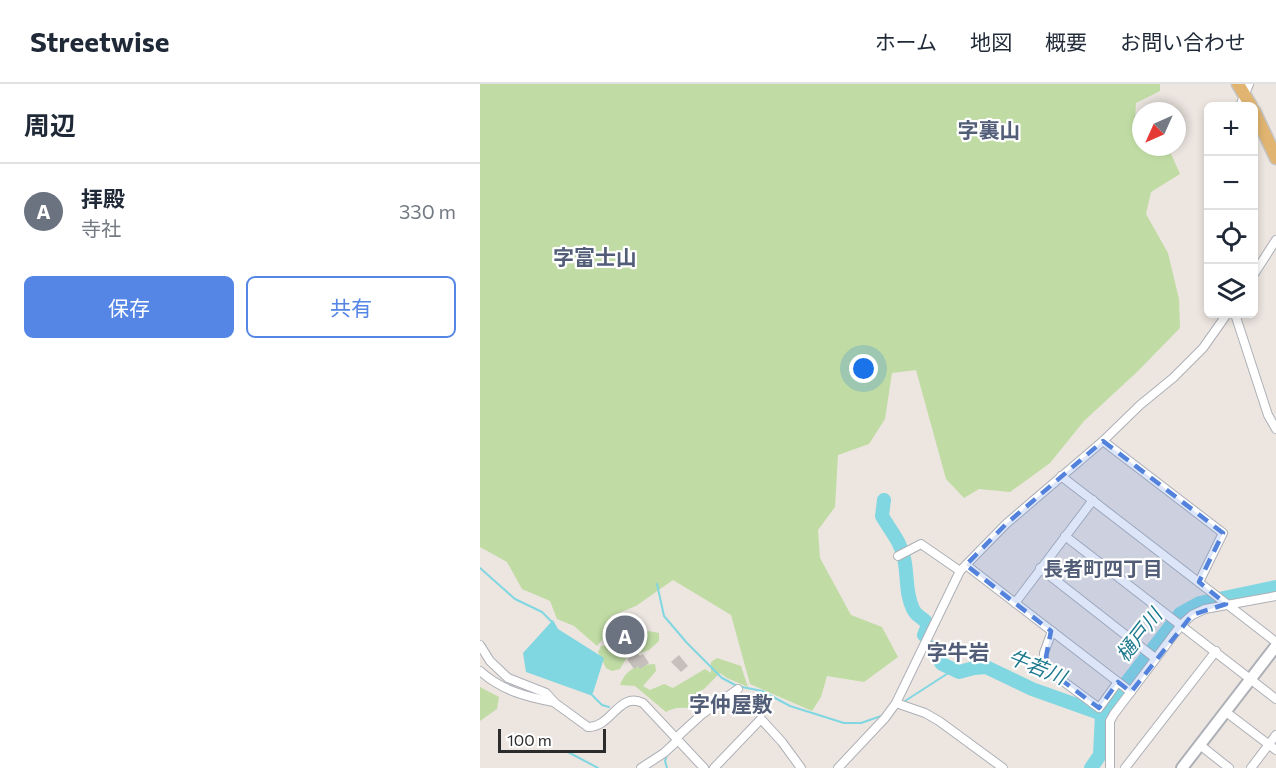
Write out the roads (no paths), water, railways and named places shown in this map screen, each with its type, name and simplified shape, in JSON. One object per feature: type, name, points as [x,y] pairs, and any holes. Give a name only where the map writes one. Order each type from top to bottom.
[{"type":"main road","points":[[1244,87],[1250,102]]},
{"type":"main road","points":[[1258,120],[1276,158]]},
{"type":"street","points":[[1241,102],[1244,87]]},
{"type":"street","points":[[1258,268],[1276,240]]},
{"type":"street","points":[[838,768],[896,703],[963,568],[1006,524],[1103,441],[1203,348],[1224,318]]},
{"type":"street","points":[[1235,318],[1268,415],[1276,429]]},
{"type":"street","points":[[1103,441],[1223,533],[1199,582]]},
{"type":"street","points":[[1061,476],[1276,642]]},
{"type":"street","points":[[1015,603],[1093,500]]},
{"type":"street","points":[[1065,536],[1276,699]]},
{"type":"street","points":[[898,556],[921,544],[963,568],[1015,603],[1131,692]]},
{"type":"street","points":[[1040,568],[1155,658]]},
{"type":"street","points":[[1110,768],[1110,721],[1181,625],[1192,615],[1205,609],[1276,596]]},
{"type":"street","points":[[1052,632],[1044,653],[1044,667],[1099,708],[1119,683]]},
{"type":"street","points":[[480,645],[490,661],[508,678],[546,693],[584,725],[592,728],[600,726],[626,702],[636,700],[645,705],[704,768]]},
{"type":"street","points":[[1182,768],[1276,646]]},
{"type":"street","points":[[1125,768],[1216,651]]},
{"type":"street","points":[[480,671],[507,690],[554,702]]},
{"type":"street","points":[[641,768],[664,753],[701,715],[738,689]]},
{"type":"street","points":[[896,703],[925,713],[939,721],[1003,768]]},
{"type":"street","points":[[1226,712],[1276,750]]},
{"type":"street","points":[[714,768],[761,719],[801,768]]},
{"type":"street","points":[[1251,768],[1276,735]]},
{"type":"street","points":[[1200,745],[1229,768]]},
{"type":"water","points":[[553,620],[558,629],[604,658],[593,693],[590,695],[526,672],[523,653]]},
{"type":"waterway","name":"牛若川","points":[[884,500],[882,516],[903,552],[910,603],[915,612],[928,625],[924,635]]},
{"type":"waterway","points":[[480,568],[515,599],[542,612],[552,622]]},
{"type":"waterway","points":[[657,584],[664,616],[722,678],[737,686],[762,691],[790,706],[844,723],[861,723],[881,716]]},
{"type":"waterway","name":"樋戸川","points":[[1091,768],[1100,755],[1102,714],[1180,614],[1200,603],[1276,587]]},
{"type":"waterway","name":"牛若川","points":[[930,647],[942,664],[959,672],[986,667],[1032,689],[1102,714]]},
{"type":"waterway","points":[[905,701],[953,670]]},
{"type":"waterway","points":[[591,694],[602,705],[609,707]]},
{"type":"waterway","name":"樋戸川","points":[[568,752],[598,768]]},
{"type":"waterway","points":[[667,755],[665,761],[667,768]]},
{"type":"place","name":"拝殿","points":[[625,635]]},
{"type":"district","name":"字裏山","points":[[989,131]]},
{"type":"district","name":"字富士山","points":[[595,258]]},
{"type":"district","name":"長者町四丁目","points":[[1103,569]]},
{"type":"district","name":"字牛岩","points":[[958,653]]},
{"type":"district","name":"字仲屋敷","points":[[731,705]]}]
